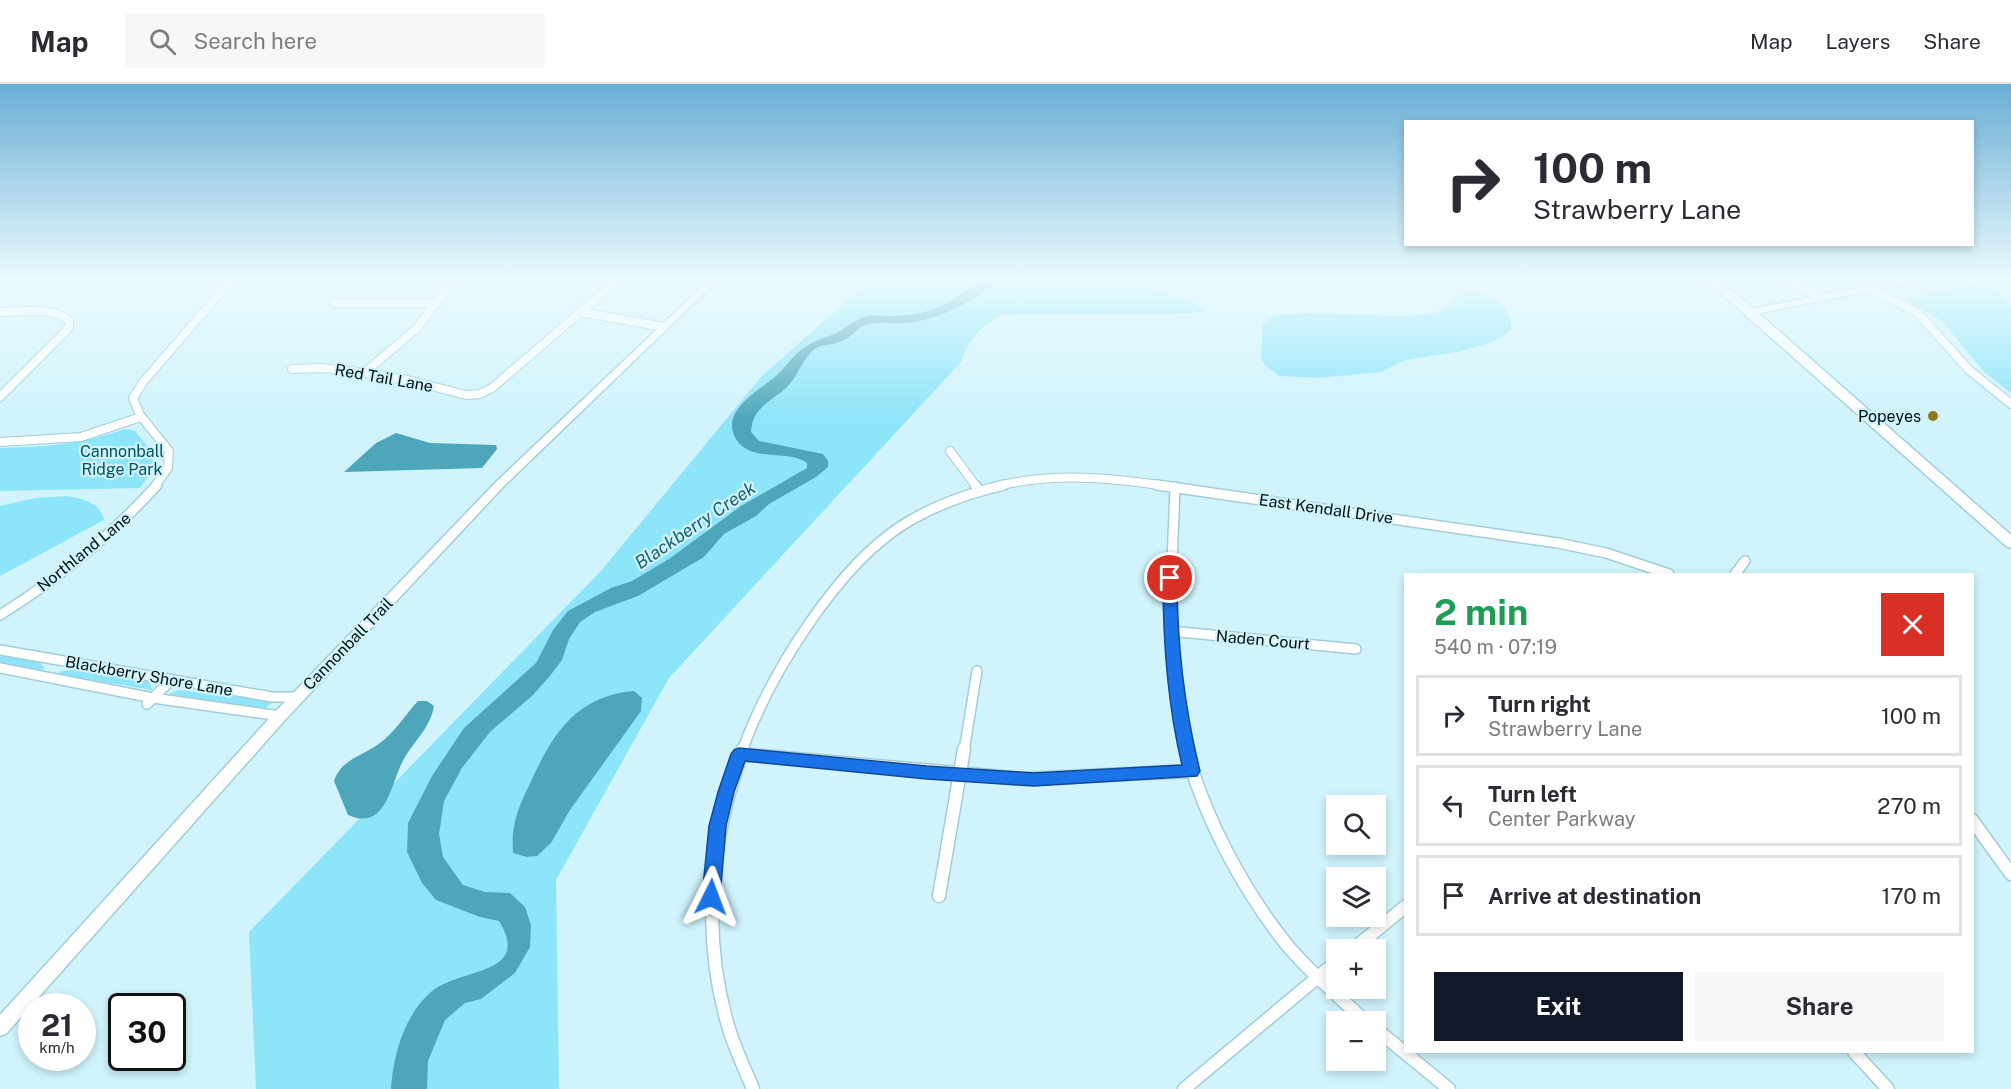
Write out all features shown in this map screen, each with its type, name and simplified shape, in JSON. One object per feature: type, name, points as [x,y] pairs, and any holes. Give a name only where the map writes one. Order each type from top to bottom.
[{"type":"highway","points":[[1767,326],[2011,543]]},
{"type":"main road","name":"Cannonball Trail","points":[[0,1028],[280,716],[500,484],[664,327]]},
{"type":"street","points":[[0,397],[69,326]]},
{"type":"street","points":[[0,442],[81,437],[141,417],[134,405],[136,391],[192,326]]},
{"type":"street","points":[[364,373],[406,339],[417,326]]},
{"type":"street","name":"Red Tail Lane","points":[[292,369],[318,367],[364,373],[412,381],[464,394],[476,394],[492,388],[564,326]]},
{"type":"street","points":[[658,326],[664,327]]},
{"type":"street","points":[[1932,326],[1969,370],[2011,404]]},
{"type":"street","name":"Northland Lane","points":[[0,615],[70,567],[109,536],[137,509],[165,474],[171,461],[167,447],[141,417]]},
{"type":"street","points":[[950,451],[979,489]]},
{"type":"street","name":"East Kendall Drive","points":[[753,1089],[730,1029],[717,976],[711,897],[717,826],[726,792],[753,720],[783,664],[843,579],[877,545],[905,524],[928,511],[979,489],[1034,479],[1110,478],[1558,543],[1606,553],[1666,573]]},
{"type":"street","points":[[1175,487],[1170,578],[1170,631],[1180,725],[1192,771],[1229,856],[1258,905],[1288,946],[1355,1011]]},
{"type":"street","points":[[1736,573],[1745,561]]},
{"type":"street","name":"Naden Court","points":[[1170,631],[1356,649]]},
{"type":"street","name":"Blackberry Shore Lane","points":[[0,650],[272,697],[298,698]]},
{"type":"street","name":"Blackberry Shore Lane","points":[[0,668],[150,701],[280,716]]},
{"type":"street","points":[[939,896],[977,671]]},
{"type":"street","points":[[150,701],[171,680]]},
{"type":"street","points":[[739,754],[958,775],[1059,779],[1192,771]]},
{"type":"street","points":[[1974,823],[2011,874]]},
{"type":"street","points":[[1366,939],[1404,908]]},
{"type":"street","points":[[1184,1089],[1326,971]]},
{"type":"street","points":[[1386,1037],[1404,1052]]},
{"type":"street","points":[[1405,1053],[1449,1089]]},
{"type":"street","points":[[1855,1053],[1888,1089]]},
{"type":"green space","points":[[818,326],[984,326],[968,345],[961,362],[669,678],[556,880],[559,1089],[256,1089],[249,932],[600,572],[762,376]]},
{"type":"green space","points":[[1263,326],[1511,326],[1511,330],[1492,342],[1462,351],[1405,360],[1381,372],[1318,378],[1279,376],[1264,364],[1261,358]]},
{"type":"green space","points":[[1946,326],[2011,326],[2011,393],[1984,372]]},
{"type":"green space","name":"Cannonball Ridge Park","points":[[125,429],[135,431],[154,459],[154,465],[140,488],[0,491],[0,448],[63,444]]},
{"type":"green space","points":[[67,496],[95,505],[104,520],[0,576],[0,506],[35,498]]},
{"type":"green space","points":[[0,655],[35,659],[45,668],[39,671],[0,664]]},
{"type":"green space","points":[[74,670],[145,679],[150,683],[152,690],[58,674],[61,671]]},
{"type":"green space","points":[[179,690],[271,701],[272,703],[264,709],[169,694]]},
{"type":"shaded area","points":[[847,326],[863,326],[846,339],[816,348],[811,352],[790,384],[758,411],[751,432],[759,441],[823,454],[828,461],[828,467],[816,477],[769,504],[756,516],[724,534],[704,557],[638,596],[595,612],[580,622],[569,639],[562,660],[549,677],[532,696],[490,732],[462,768],[444,801],[439,834],[443,857],[463,885],[485,892],[510,893],[525,907],[531,925],[530,947],[515,973],[481,999],[465,1003],[445,1020],[428,1061],[427,1089],[391,1089],[397,1050],[413,1013],[421,1002],[442,985],[499,962],[506,952],[507,939],[499,921],[480,917],[436,900],[422,883],[407,852],[408,823],[432,776],[464,728],[536,663],[553,630],[568,611],[611,588],[632,581],[669,559],[741,506],[807,468],[807,463],[799,459],[750,451],[742,446],[732,429],[733,419],[744,402],[776,376],[801,350]]},
{"type":"shaded area","points":[[396,433],[430,443],[496,445],[497,449],[482,468],[344,472],[376,443]]},
{"type":"shaded area","points":[[634,691],[642,698],[641,711],[570,810],[551,843],[537,856],[527,857],[513,853],[513,832],[520,806],[540,762],[559,732],[570,719],[597,700],[614,694]]},
{"type":"shaded area","points":[[418,701],[427,701],[434,706],[432,713],[426,727],[405,757],[386,801],[372,817],[361,819],[348,815],[334,781],[338,773],[347,763],[385,739]]},
{"type":"place","name":"Popeyes","points":[[1933,416]]},
{"type":"route","points":[[711,897],[717,826],[739,754],[973,776],[1034,779],[1192,771],[1180,725],[1174,675],[1169,608],[1170,578]]},
{"type":"water label","name":"Blackberry Creek","points":[[695,525]]}]
